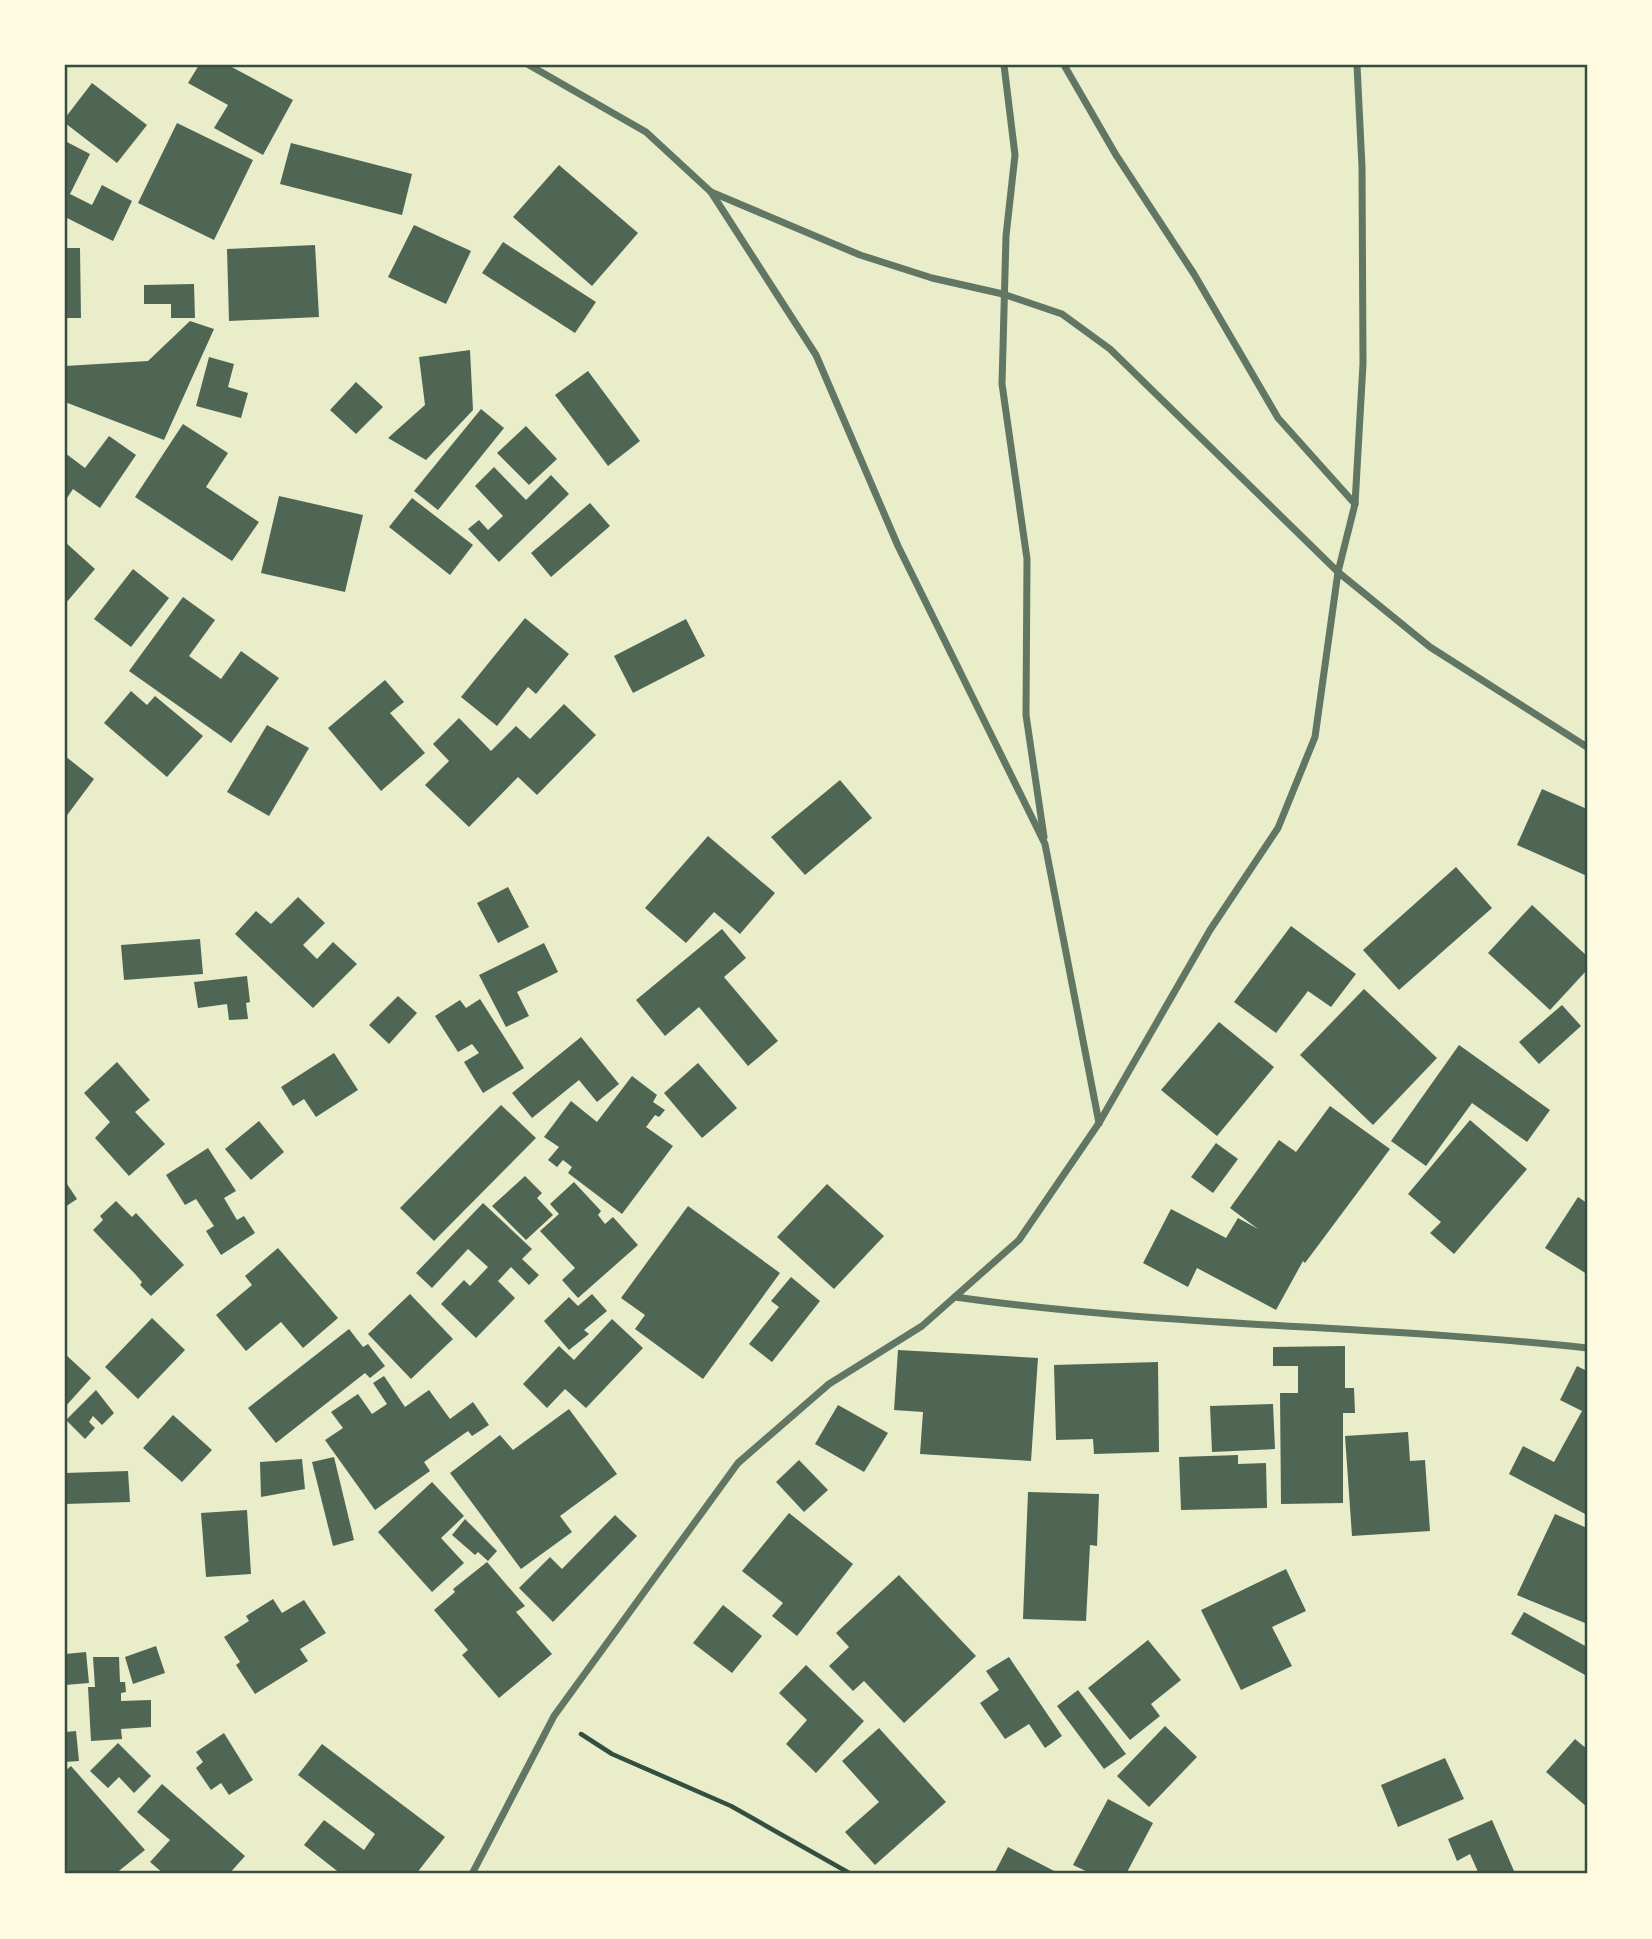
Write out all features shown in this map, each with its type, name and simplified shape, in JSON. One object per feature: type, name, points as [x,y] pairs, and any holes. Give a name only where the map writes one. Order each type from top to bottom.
[{"type":"street","points":[[529,65],[646,132],[711,192],[816,355],[898,546],[1045,844]]},
{"type":"street","points":[[1004,65],[1015,155],[1003,294],[1002,384],[1027,559],[1026,715],[1045,844],[1099,1123]]},
{"type":"street","points":[[1064,65],[1116,155],[1194,274],[1278,418],[1355,505]]},
{"type":"street","points":[[472,1874],[554,1717],[738,1463],[829,1384],[922,1326],[1018,1240],[1099,1123],[1210,930],[1278,828],[1315,737],[1338,572],[1355,505],[1363,364],[1362,167],[1357,65]]},
{"type":"street","points":[[711,192],[860,255],[932,278],[1003,294],[1062,314],[1110,349],[1338,572],[1430,646],[1587,747]]},
{"type":"street","points":[[955,1297],[1062,1312],[1468,1335],[1587,1348]]},
{"type":"path","points":[[554,1717],[612,1754],[731,1806],[851,1874]]},
{"type":"building","points":[[199,65],[228,65],[293,100],[263,155],[214,128],[228,105],[188,83]]},
{"type":"building","points":[[92,83],[147,125],[117,163],[65,123],[65,118]]},
{"type":"building","points":[[177,123],[253,160],[214,240],[138,203]]},
{"type":"building","points":[[65,141],[90,154],[70,194],[92,205],[102,185],[132,201],[113,241],[65,217]]},
{"type":"building","points":[[291,143],[412,174],[402,215],[280,184]]},
{"type":"building","points":[[559,165],[638,233],[592,286],[513,217]]},
{"type":"building","points":[[414,225],[471,251],[446,304],[388,277]]},
{"type":"building","points":[[503,242],[596,302],[575,333],[482,273]]},
{"type":"building","points":[[315,245],[319,317],[229,321],[227,249]]},
{"type":"building","points":[[65,248],[80,248],[81,318],[65,318]]},
{"type":"building","points":[[194,284],[195,318],[171,318],[171,304],[144,304],[144,285]]},
{"type":"building","points":[[190,321],[214,329],[164,440],[65,402],[65,366],[148,361]]},
{"type":"building","points":[[470,350],[473,410],[426,460],[388,438],[425,405],[419,357]]},
{"type":"building","points":[[209,357],[234,364],[228,387],[248,393],[241,418],[196,406]]},
{"type":"building","points":[[588,371],[640,441],[608,466],[555,395]]},
{"type":"building","points":[[356,382],[383,407],[356,434],[330,410]]},
{"type":"building","points":[[481,409],[504,428],[438,510],[414,491]]},
{"type":"building","points":[[183,424],[228,453],[206,487],[259,522],[232,561],[135,497]]},
{"type":"building","points":[[526,426],[557,459],[529,485],[497,453]]},
{"type":"building","points":[[109,436],[136,455],[100,508],[73,489],[65,501],[65,453],[85,468]]},
{"type":"building","points":[[494,467],[526,500],[551,475],[569,494],[499,562],[468,529],[479,520],[488,530],[503,516],[475,486]]},
{"type":"building","points":[[279,496],[363,515],[345,592],[261,573]]},
{"type":"building","points":[[412,498],[473,545],[450,575],[389,527]]},
{"type":"building","points":[[590,503],[610,526],[551,577],[531,553]]},
{"type":"building","points":[[65,542],[95,569],[65,604]]},
{"type":"building","points":[[133,569],[169,598],[131,647],[94,619]]},
{"type":"building","points":[[183,597],[215,620],[189,656],[221,679],[241,651],[279,678],[231,743],[129,671]]},
{"type":"building","points":[[525,618],[569,654],[536,694],[528,687],[497,726],[461,697]]},
{"type":"building","points":[[686,619],[705,656],[633,693],[614,656]]},
{"type":"building","points":[[385,680],[404,702],[390,713],[425,753],[381,791],[328,728]]},
{"type":"building","points":[[131,691],[147,705],[155,696],[203,736],[167,777],[104,723]]},
{"type":"building","points":[[564,704],[596,735],[537,795],[518,777],[469,827],[425,785],[449,761],[433,744],[459,718],[491,751],[516,726],[530,739]]},
{"type":"building","points":[[267,725],[309,748],[269,816],[227,792]]},
{"type":"building","points":[[65,756],[94,779],[65,818]]},
{"type":"building","points":[[840,780],[872,818],[805,875],[771,837]]},
{"type":"building","points":[[1542,789],[1587,809],[1587,876],[1517,845]]},
{"type":"building","points":[[708,836],[775,893],[740,934],[714,912],[686,943],[645,908]]},
{"type":"building","points":[[1456,867],[1492,908],[1399,990],[1363,950]]},
{"type":"building","points":[[508,887],[529,927],[498,943],[477,903]]},
{"type":"building","points":[[298,897],[325,923],[303,945],[317,959],[333,942],[357,964],[313,1008],[235,934],[256,911],[271,924]]},
{"type":"building","points":[[1532,905],[1587,956],[1587,970],[1550,1010],[1488,953]]},
{"type":"building","points":[[1291,926],[1356,974],[1331,1007],[1308,991],[1276,1033],[1234,1002]]},
{"type":"building","points":[[722,929],[746,958],[724,977],[778,1041],[748,1066],[699,1007],[665,1036],[636,1000]]},
{"type":"building","points":[[200,939],[203,974],[124,980],[121,945]]},
{"type":"building","points":[[544,943],[558,972],[517,992],[529,1016],[506,1027],[479,975]]},
{"type":"building","points":[[247,976],[250,1002],[246,1003],[248,1019],[229,1020],[227,1004],[198,1008],[194,982]]},
{"type":"building","points":[[1364,989],[1437,1058],[1373,1125],[1300,1055]]},
{"type":"building","points":[[398,996],[417,1013],[389,1044],[369,1025]]},
{"type":"building","points":[[480,999],[524,1068],[483,1093],[464,1062],[479,1053],[472,1044],[458,1052],[435,1016],[460,1000],[466,1008]]},
{"type":"building","points":[[1562,1005],[1581,1026],[1539,1064],[1519,1042]]},
{"type":"building","points":[[1219,1022],[1274,1067],[1217,1136],[1161,1090]]},
{"type":"building","points":[[581,1037],[619,1084],[597,1102],[579,1080],[532,1118],[512,1093]]},
{"type":"building","points":[[1459,1045],[1550,1110],[1527,1142],[1472,1103],[1426,1166],[1391,1141]]},
{"type":"building","points":[[334,1053],[358,1090],[316,1117],[304,1099],[293,1106],[281,1087]]},
{"type":"building","points":[[117,1062],[150,1100],[135,1112],[165,1144],[129,1176],[95,1138],[110,1122],[84,1093]]},
{"type":"building","points":[[698,1063],[737,1108],[702,1138],[664,1093]]},
{"type":"building","points":[[632,1076],[657,1095],[653,1102],[665,1110],[659,1117],[655,1115],[646,1127],[673,1146],[622,1214],[568,1173],[572,1167],[563,1160],[557,1167],[548,1160],[559,1147],[544,1137],[571,1101],[597,1122]]},
{"type":"building","points":[[501,1105],[536,1138],[434,1241],[400,1208]]},
{"type":"building","points":[[1330,1106],[1390,1149],[1305,1263],[1303,1261],[1276,1310],[1197,1268],[1188,1287],[1143,1263],[1171,1209],[1226,1238],[1238,1218],[1258,1229],[1230,1208],[1279,1140],[1296,1152]]},
{"type":"building","points":[[1470,1120],[1527,1169],[1454,1254],[1430,1233],[1441,1222],[1408,1194]]},
{"type":"building","points":[[259,1121],[284,1152],[251,1180],[225,1149]]},
{"type":"building","points":[[1216,1143],[1238,1159],[1213,1193],[1191,1177]]},
{"type":"building","points":[[208,1148],[236,1191],[224,1198],[237,1220],[244,1216],[255,1233],[221,1255],[206,1231],[214,1226],[196,1199],[185,1205],[166,1175]]},
{"type":"building","points":[[525,1176],[542,1193],[537,1198],[553,1215],[526,1240],[492,1206]]},
{"type":"building","points":[[65,1181],[77,1199],[65,1207]]},
{"type":"building","points":[[574,1182],[601,1211],[598,1215],[605,1224],[613,1217],[638,1245],[578,1298],[562,1280],[575,1268],[540,1231],[559,1214],[550,1204]]},
{"type":"building","points":[[827,1184],[884,1236],[834,1289],[777,1237]]},
{"type":"building","points":[[1578,1197],[1587,1203],[1587,1274],[1545,1248]]},
{"type":"building","points":[[116,1201],[132,1217],[136,1213],[184,1265],[151,1296],[140,1285],[142,1282],[136,1275],[93,1230],[103,1220],[100,1216]]},
{"type":"building","points":[[483,1203],[532,1249],[522,1259],[539,1275],[529,1285],[511,1267],[498,1281],[515,1298],[476,1338],[441,1304],[464,1280],[470,1286],[488,1267],[468,1249],[432,1288],[416,1273]]},
{"type":"building","points":[[688,1206],[780,1273],[703,1379],[635,1329],[645,1315],[621,1298]]},
{"type":"building","points":[[278,1248],[338,1318],[303,1348],[281,1322],[246,1351],[216,1315],[252,1285],[245,1276]]},
{"type":"building","points":[[791,1277],[820,1301],[772,1362],[749,1344],[779,1307],[771,1301]]},
{"type":"building","points":[[410,1294],[453,1339],[411,1379],[368,1334]]},
{"type":"building","points":[[592,1294],[607,1311],[584,1330],[589,1334],[569,1350],[544,1321],[569,1297],[578,1306]]},
{"type":"building","points":[[152,1318],[185,1350],[138,1399],[105,1367]]},
{"type":"building","points":[[612,1319],[643,1348],[586,1408],[565,1389],[547,1408],[523,1384],[559,1346],[574,1360]]},
{"type":"building","points":[[349,1329],[363,1347],[368,1344],[385,1366],[370,1378],[365,1373],[276,1443],[248,1408]]},
{"type":"building","points":[[1345,1346],[1345,1388],[1354,1388],[1355,1413],[1343,1413],[1343,1503],[1281,1504],[1280,1393],[1298,1393],[1298,1366],[1273,1366],[1273,1347]]},
{"type":"building","points":[[898,1350],[1038,1358],[1031,1461],[920,1454],[923,1412],[894,1410]]},
{"type":"building","points":[[65,1354],[91,1378],[65,1407]]},
{"type":"building","points":[[1158,1362],[1159,1452],[1094,1454],[1093,1439],[1056,1440],[1054,1365]]},
{"type":"building","points":[[1577,1366],[1587,1371],[1587,1515],[1509,1474],[1523,1446],[1554,1462],[1582,1411],[1560,1400]]},
{"type":"building","points":[[384,1376],[405,1407],[429,1390],[450,1419],[473,1402],[489,1425],[472,1436],[468,1431],[424,1462],[430,1471],[375,1510],[325,1440],[343,1428],[331,1412],[358,1394],[372,1414],[387,1404],[373,1383]]},
{"type":"building","points":[[96,1390],[114,1413],[102,1425],[93,1416],[89,1422],[95,1428],[85,1439],[66,1420]]},
{"type":"building","points":[[1273,1404],[1275,1449],[1212,1452],[1210,1406]]},
{"type":"building","points":[[838,1405],[888,1433],[864,1472],[815,1444]]},
{"type":"building","points":[[569,1409],[617,1474],[560,1516],[572,1532],[521,1569],[450,1473],[500,1435],[513,1450]]},
{"type":"building","points":[[173,1415],[212,1450],[182,1482],[143,1448]]},
{"type":"building","points":[[1408,1432],[1410,1461],[1425,1460],[1430,1531],[1352,1536],[1345,1436]]},
{"type":"building","points":[[1238,1455],[1238,1464],[1266,1463],[1267,1508],[1181,1510],[1179,1457]]},
{"type":"building","points":[[334,1457],[354,1540],[333,1546],[312,1462]]},
{"type":"building","points":[[302,1459],[305,1489],[261,1497],[260,1462]]},
{"type":"building","points":[[799,1460],[828,1490],[804,1512],[776,1482]]},
{"type":"building","points":[[128,1471],[130,1502],[65,1504],[65,1473]]},
{"type":"building","points":[[432,1482],[464,1516],[441,1538],[464,1563],[432,1592],[378,1532]]},
{"type":"building","points":[[1028,1492],[1099,1494],[1097,1546],[1090,1545],[1086,1621],[1023,1619]]},
{"type":"building","points":[[247,1510],[251,1574],[206,1577],[201,1513]]},
{"type":"building","points":[[789,1513],[853,1564],[797,1636],[772,1616],[783,1603],[742,1571]]},
{"type":"building","points":[[1555,1514],[1587,1528],[1585,1623],[1517,1595]]},
{"type":"building","points":[[615,1515],[637,1536],[553,1622],[519,1588],[550,1557],[562,1569]]},
{"type":"building","points":[[465,1519],[497,1551],[488,1561],[478,1552],[475,1555],[452,1535]]},
{"type":"building","points":[[487,1562],[525,1606],[516,1612],[552,1654],[499,1698],[462,1655],[468,1650],[434,1610],[455,1592],[453,1589]]},
{"type":"building","points":[[1286,1569],[1306,1611],[1272,1627],[1292,1666],[1241,1690],[1201,1610]]},
{"type":"building","points":[[899,1575],[976,1656],[904,1723],[864,1681],[853,1691],[829,1666],[849,1647],[836,1633]]},
{"type":"building","points":[[273,1599],[282,1613],[304,1600],[326,1633],[300,1649],[308,1661],[255,1694],[236,1665],[240,1662],[224,1637],[249,1621],[246,1616]]},
{"type":"building","points":[[723,1605],[762,1636],[732,1673],[693,1643]]},
{"type":"building","points":[[1524,1612],[1587,1647],[1587,1676],[1511,1634]]},
{"type":"building","points":[[1148,1640],[1181,1680],[1151,1704],[1160,1716],[1130,1740],[1088,1688]]},
{"type":"building","points":[[156,1646],[165,1673],[133,1684],[125,1657]]},
{"type":"building","points":[[86,1652],[89,1683],[65,1685],[65,1654]]},
{"type":"building","points":[[93,1657],[119,1657],[120,1682],[125,1682],[126,1692],[121,1693],[121,1701],[151,1700],[151,1727],[121,1729],[122,1739],[91,1741],[88,1687],[95,1687]]},
{"type":"building","points":[[1009,1657],[1062,1736],[1045,1748],[1029,1724],[1005,1739],[980,1703],[999,1690],[986,1671]]},
{"type":"building","points":[[806,1665],[864,1721],[816,1773],[786,1744],[807,1720],[779,1693]]},
{"type":"building","points":[[1078,1690],[1126,1754],[1104,1769],[1057,1706]]},
{"type":"building","points":[[1165,1726],[1197,1757],[1149,1807],[1117,1776]]},
{"type":"building","points":[[879,1728],[946,1802],[875,1865],[845,1832],[879,1802],[842,1761]]},
{"type":"building","points":[[76,1731],[79,1761],[65,1762],[65,1732]]},
{"type":"building","points":[[224,1733],[253,1780],[229,1795],[221,1783],[211,1790],[196,1768],[203,1762],[196,1752]]},
{"type":"building","points":[[1575,1739],[1587,1749],[1587,1807],[1546,1772]]},
{"type":"building","points":[[118,1743],[151,1776],[134,1793],[119,1777],[108,1788],[90,1771]]},
{"type":"building","points":[[322,1744],[445,1837],[416,1874],[341,1874],[304,1845],[324,1820],[364,1850],[375,1834],[298,1775]]},
{"type":"building","points":[[1445,1758],[1464,1799],[1398,1827],[1381,1785]]},
{"type":"building","points":[[71,1766],[145,1850],[115,1874],[68,1874],[65,1870],[65,1771]]},
{"type":"building","points":[[162,1784],[245,1856],[229,1874],[164,1874],[150,1862],[170,1840],[137,1812]]},
{"type":"building","points":[[1108,1799],[1153,1823],[1126,1874],[1092,1874],[1073,1865]]},
{"type":"building","points":[[1492,1820],[1514,1871],[1506,1874],[1479,1874],[1470,1854],[1457,1861],[1448,1839]]},
{"type":"building","points":[[1008,1847],[1060,1874],[994,1874]]}]
